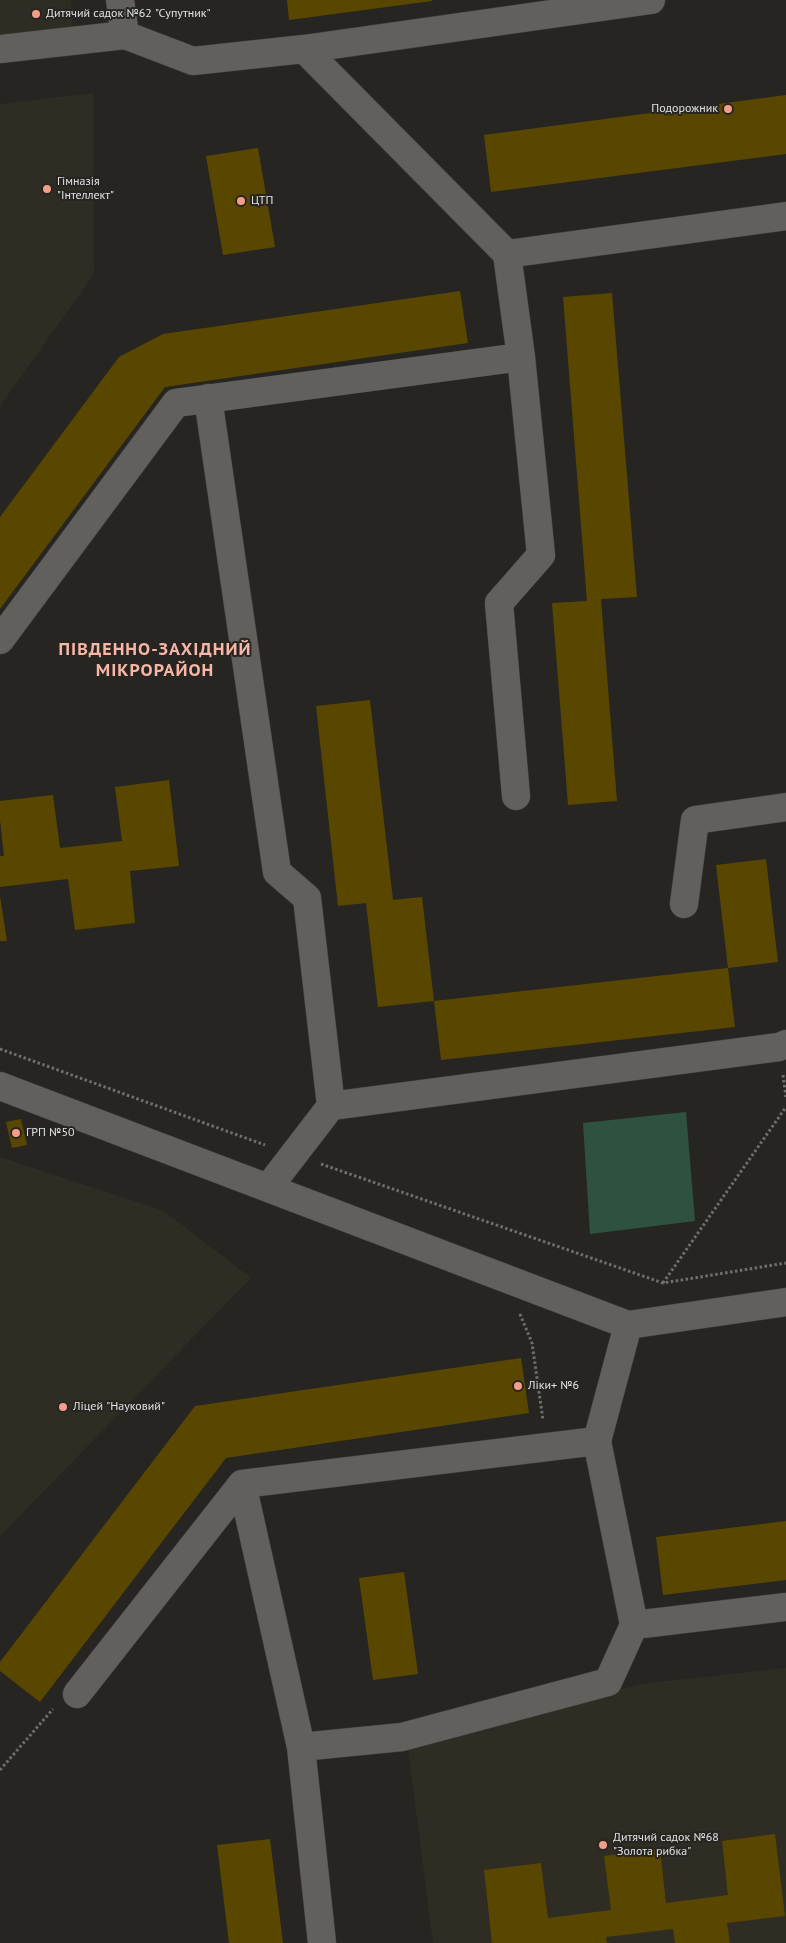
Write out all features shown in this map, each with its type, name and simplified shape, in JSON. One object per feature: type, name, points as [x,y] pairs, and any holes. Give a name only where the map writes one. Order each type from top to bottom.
[{"type":"street","points":[[120,0],[125,35]]},
{"type":"street","points":[[0,49],[125,35],[193,61],[304,48],[651,0]]},
{"type":"street","points":[[304,48],[507,254],[522,357],[540,555],[499,603],[516,796]]},
{"type":"street","points":[[507,254],[786,216]]},
{"type":"street","points":[[0,640],[176,403],[522,357]]},
{"type":"street","points":[[208,398],[277,872],[307,898],[331,1106],[268,1188]]},
{"type":"street","points":[[684,904],[695,820],[786,807]]},
{"type":"street","points":[[331,1106],[769,1048],[786,1044]]},
{"type":"street","points":[[0,1086],[628,1324],[786,1302]]},
{"type":"street","points":[[301,1746],[402,1737],[608,1682],[634,1625],[597,1442],[628,1324]]},
{"type":"street","points":[[77,1694],[242,1484],[597,1442]]},
{"type":"street","points":[[242,1484],[301,1746],[322,1943]]},
{"type":"street","points":[[634,1625],[786,1607]]},
{"type":"path","points":[[0,1049],[294,1155],[663,1283],[786,1263]]},
{"type":"path","points":[[663,1283],[786,1107]]},
{"type":"path","points":[[516,1306],[532,1344],[547,1447]]},
{"type":"path","points":[[0,1770],[54,1708]]},
{"type":"shaded area","name":"Дитячий садок №62 \"Супутник\"","points":[[0,0],[71,0],[73,28],[0,35]]},
{"type":"shaded area","name":"Гімназія \"Інтеллект\"","points":[[93,93],[94,274],[0,406],[0,104]]},
{"type":"shaded area","name":"Ліцей \"Науковий\"","points":[[0,1157],[164,1211],[251,1278],[0,1536]]},
{"type":"shaded area","name":"Дитячий садок №68 \"Золота рибка\"","points":[[786,1668],[786,1943],[433,1943],[408,1748],[640,1684]]},
{"type":"green space","points":[[686,1112],[695,1221],[590,1234],[583,1123]]},
{"type":"building","points":[[287,0],[432,0],[432,1],[289,20]]},
{"type":"building","points":[[786,95],[786,154],[491,192],[484,135]]},
{"type":"building","name":"ЦТП","points":[[258,148],[275,247],[223,255],[206,156]]},
{"type":"building","points":[[460,291],[468,343],[165,387],[0,609],[0,517],[119,357],[163,334]]},
{"type":"building","points":[[612,293],[637,597],[601,599],[617,801],[568,805],[552,603],[587,601],[563,297]]},
{"type":"building","points":[[370,700],[393,900],[422,897],[434,1001],[378,1007],[366,903],[338,906],[316,706]]},
{"type":"building","points":[[169,780],[179,866],[130,871],[135,923],[75,930],[68,879],[0,887],[0,856],[4,856],[0,801],[53,795],[60,848],[122,841],[115,787]]},
{"type":"building","points":[[766,859],[778,962],[728,968],[716,865]]},
{"type":"building","points":[[0,896],[7,941],[0,941]]},
{"type":"building","points":[[728,968],[735,1027],[441,1060],[434,1001]]},
{"type":"building","name":"ГРП №50","points":[[21,1119],[27,1145],[12,1148],[6,1122]]},
{"type":"building","points":[[521,1358],[529,1413],[226,1458],[40,1702],[0,1671],[0,1662],[195,1406]]},
{"type":"building","points":[[786,1521],[786,1580],[663,1595],[656,1537]]},
{"type":"building","points":[[404,1572],[418,1674],[373,1680],[359,1578]]},
{"type":"building","points":[[775,1834],[785,1916],[727,1923],[730,1943],[675,1943],[673,1929],[606,1937],[607,1943],[492,1943],[484,1870],[541,1863],[548,1918],[611,1910],[604,1856],[660,1849],[666,1903],[728,1895],[722,1841]]},
{"type":"building","points":[[270,1839],[283,1943],[229,1943],[217,1845]]},
{"type":"place","name":"Дитячий садок №62 \"Супутник\"","points":[[36,14]]},
{"type":"place","name":"Подорожник","points":[[728,109]]},
{"type":"place","name":"Гімназія \"Інтеллект\"","points":[[47,189]]},
{"type":"place","name":"ЦТП","points":[[241,201]]},
{"type":"place","name":"ГРП №50","points":[[16,1133]]},
{"type":"place","name":"Ліки+ №6","points":[[518,1386]]},
{"type":"place","name":"Ліцей \"Науковий\"","points":[[63,1407]]},
{"type":"place","name":"Дитячий садок №68 \"Золота рибка\"","points":[[603,1845]]},
{"type":"district","name":"ПІВДЕННО-ЗАХІДНИЙ МІКРОРАЙОН","points":[[155,660]]}]
